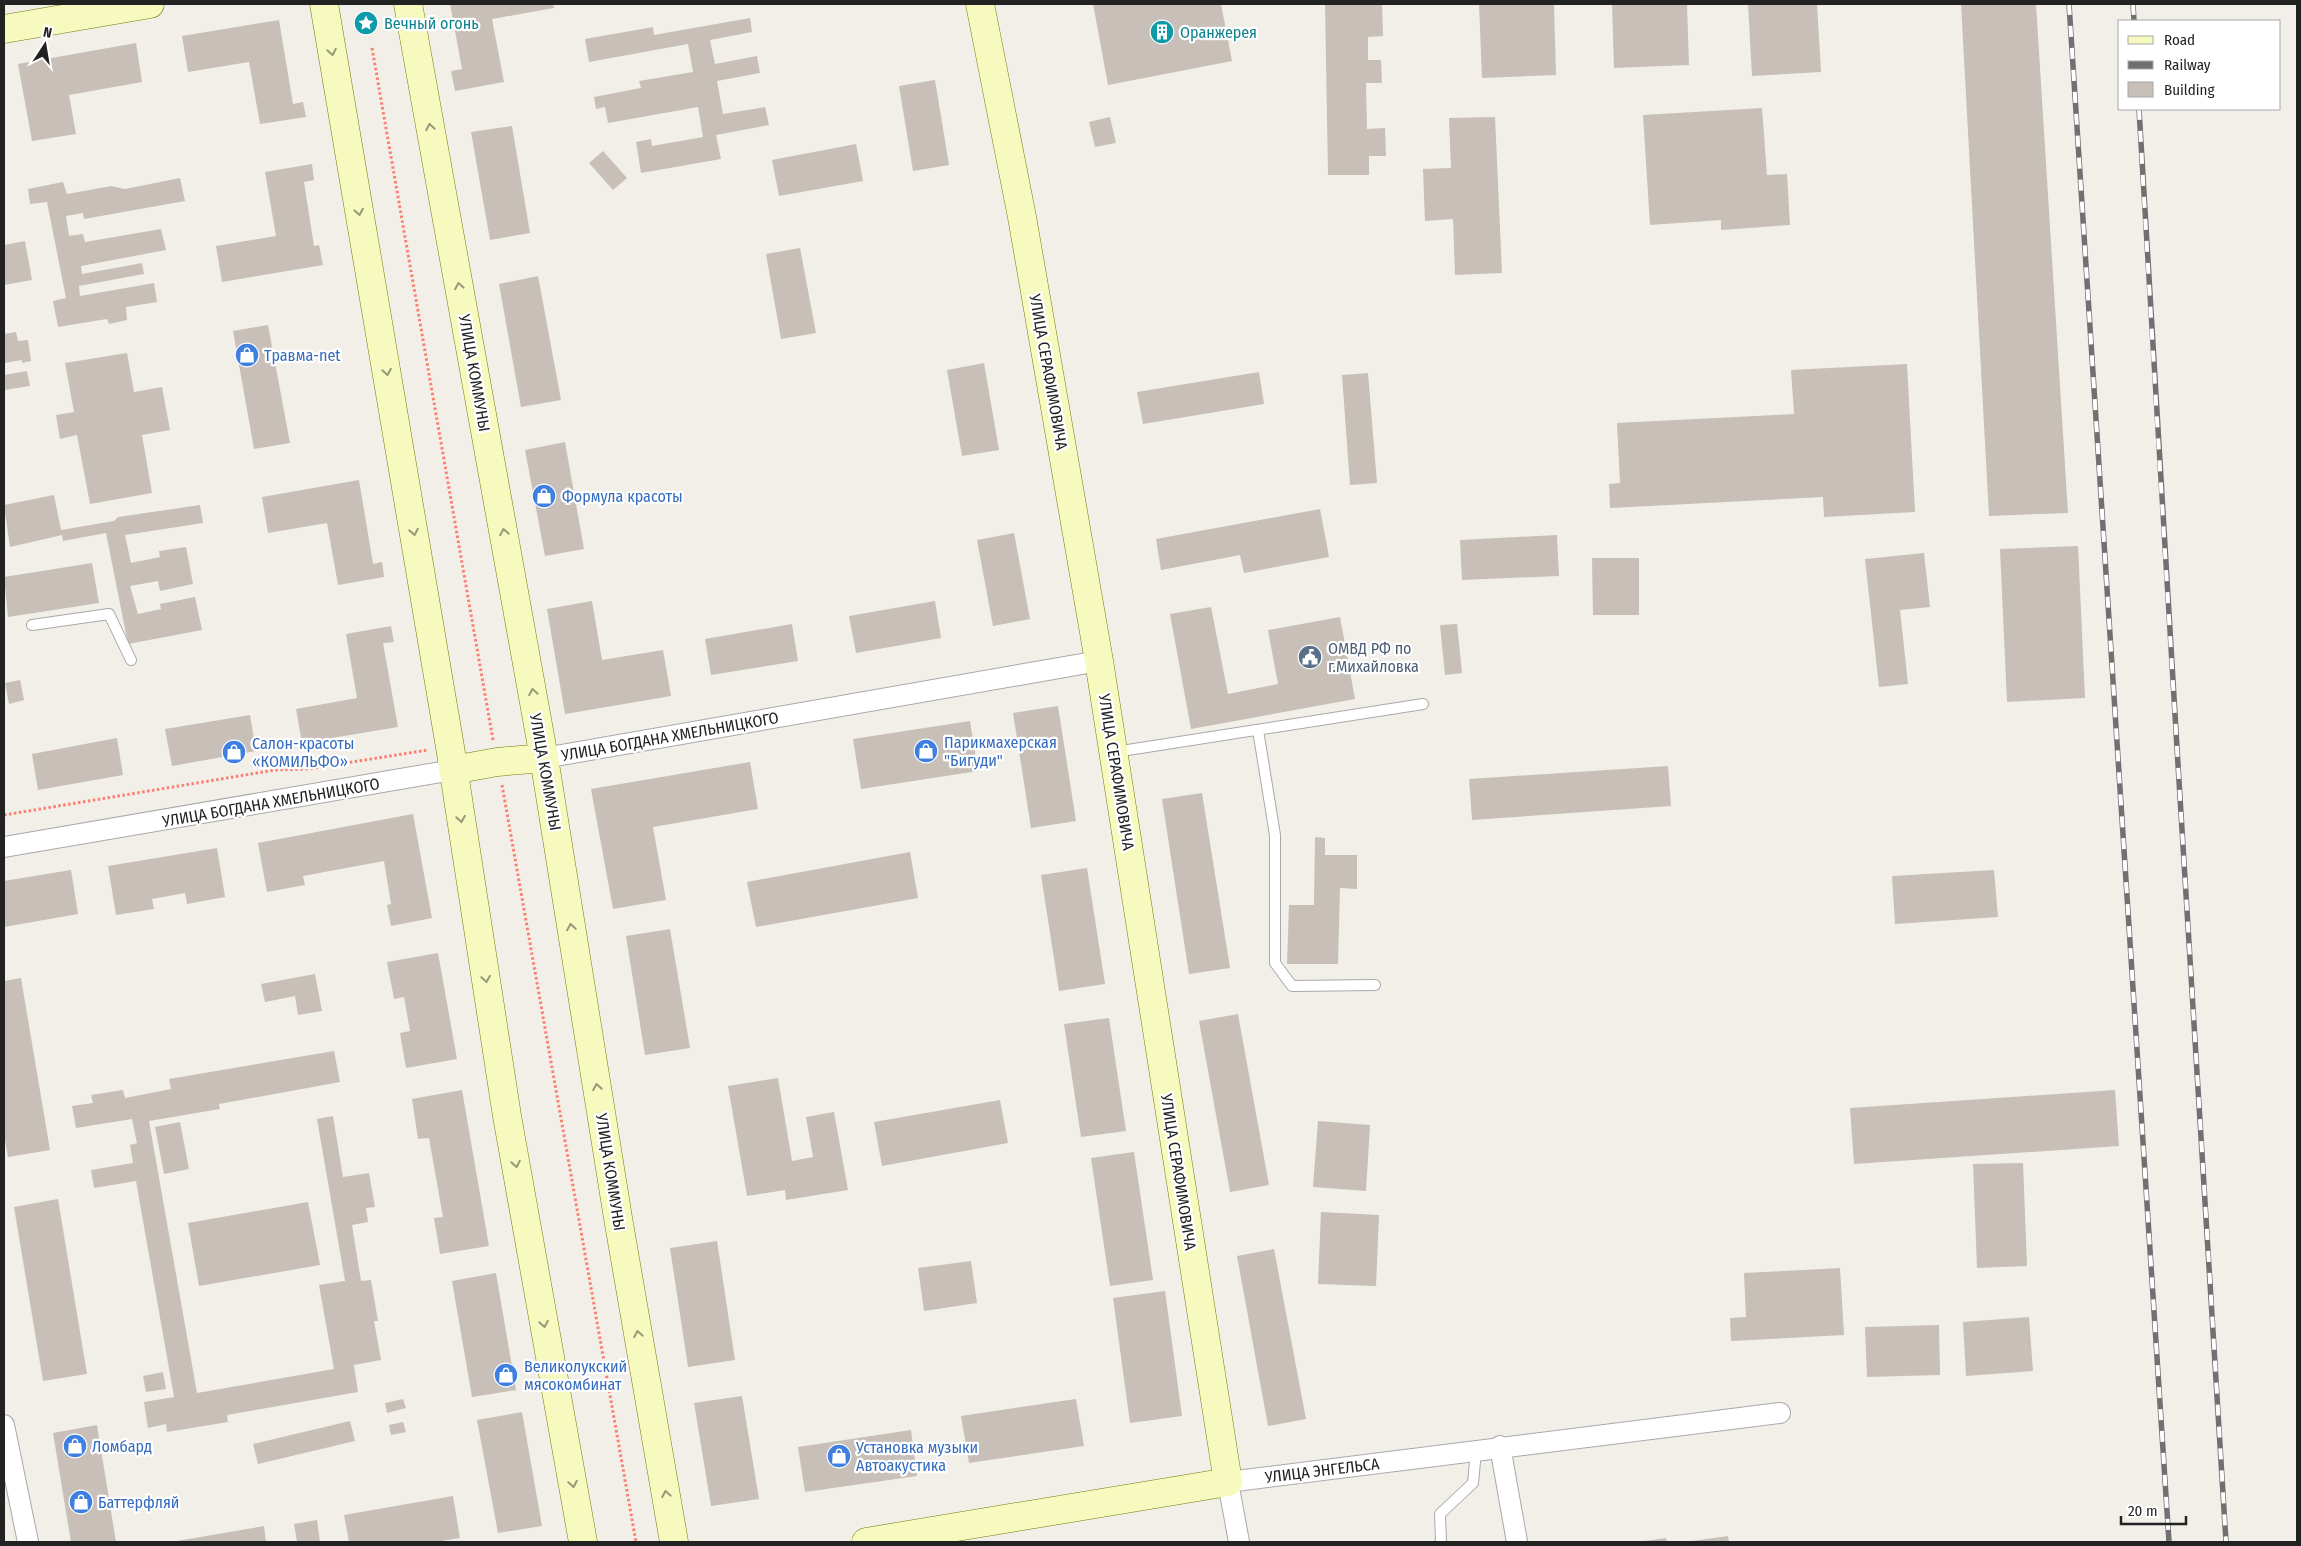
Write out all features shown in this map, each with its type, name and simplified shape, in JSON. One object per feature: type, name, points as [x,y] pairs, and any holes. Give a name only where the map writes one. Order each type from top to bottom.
[{"type":"street","points":[[4,28],[150,4]]},
{"type":"street","points":[[324,4],[452,759],[507,1116],[583,1542]]},
{"type":"street","name":"УЛИЦА КОММУНЫ","points":[[408,4],[544,758],[618,1218],[674,1542]]},
{"type":"street","name":"УЛИЦА СЕРАФИМОВИЧА","points":[[980,4],[1022,217],[1099,661],[1239,1542]]},
{"type":"street","name":"УЛИЦА БОГДАНА ХМЕЛЬНИЦКОГО","points":[[4,847],[452,759],[497,762],[544,758],[1099,661]]},
{"type":"street","name":"УЛИЦА ЭНГЕЛЬСА","points":[[870,1542],[1228,1482],[1476,1451],[1500,1446],[1780,1413]]},
{"type":"street","points":[[4,1425],[28,1542]]},
{"type":"street","points":[[1500,1446],[1517,1542]]},
{"type":"lane","points":[[32,625],[109,614],[131,660]]},
{"type":"lane","points":[[1114,752],[1423,704]]},
{"type":"lane","points":[[1258,730],[1275,835],[1275,963],[1292,986],[1375,986]]},
{"type":"lane","points":[[1441,1542],[1440,1514],[1473,1483],[1476,1451]]},
{"type":"path","points":[[372,48],[636,1542]]},
{"type":"path","points":[[4,815],[274,770],[452,759]]},
{"type":"building","points":[[450,4],[553,4],[554,8],[492,19],[504,82],[455,91],[451,71],[462,69]]},
{"type":"building","name":"Оранжерея","points":[[1093,4],[1221,4],[1232,61],[1108,85]]},
{"type":"building","points":[[1325,4],[1382,4],[1383,36],[1368,37],[1368,60],[1381,60],[1382,83],[1366,83],[1367,129],[1385,128],[1386,156],[1369,156],[1369,175],[1328,175]]},
{"type":"building","points":[[1479,4],[1554,4],[1556,75],[1482,78]]},
{"type":"building","points":[[1612,4],[1687,4],[1689,65],[1614,68]]},
{"type":"building","points":[[1748,4],[1817,4],[1821,72],[1752,76]]},
{"type":"building","points":[[1961,4],[2036,4],[2068,513],[1989,516]]},
{"type":"building","points":[[750,18],[752,32],[710,40],[715,64],[757,56],[760,73],[717,81],[723,114],[765,107],[769,125],[716,135],[721,159],[641,173],[636,142],[651,139],[652,146],[703,137],[698,107],[608,123],[605,107],[596,109],[594,97],[641,88],[639,81],[693,72],[688,44],[589,62],[585,39],[653,27],[654,35]]},
{"type":"building","points":[[279,20],[293,104],[303,102],[306,117],[260,124],[249,62],[188,72],[182,36]]},
{"type":"building","points":[[136,43],[142,82],[69,95],[76,134],[32,141],[18,64]]},
{"type":"building","points":[[935,80],[949,165],[913,171],[899,86]]},
{"type":"building","points":[[1762,108],[1767,175],[1787,174],[1790,225],[1721,230],[1721,220],[1650,225],[1643,115]]},
{"type":"building","points":[[1110,117],[1116,143],[1095,147],[1089,122]]},
{"type":"building","points":[[1495,117],[1502,273],[1455,275],[1453,219],[1425,221],[1423,169],[1451,168],[1449,118]]},
{"type":"building","points":[[512,126],[530,233],[490,240],[471,132]]},
{"type":"building","points":[[856,144],[863,181],[779,196],[772,160]]},
{"type":"building","points":[[603,151],[627,178],[613,190],[589,163]]},
{"type":"building","points":[[312,164],[314,180],[304,182],[314,246],[319,245],[323,265],[222,282],[216,246],[276,236],[265,172]]},
{"type":"building","points":[[180,178],[185,201],[84,219],[83,213],[66,216],[69,236],[83,234],[85,242],[161,229],[166,250],[81,266],[82,274],[142,263],[144,274],[79,286],[80,296],[154,283],[157,302],[126,307],[127,320],[109,324],[107,319],[58,327],[53,301],[66,298],[47,202],[30,204],[28,189],[63,182],[67,194],[111,186],[125,189]]},
{"type":"building","points":[[25,241],[32,280],[4,285],[4,245]]},
{"type":"building","points":[[800,248],[816,333],[781,339],[766,254]]},
{"type":"building","points":[[538,276],[561,400],[521,407],[499,284]]},
{"type":"building","points":[[268,325],[290,443],[254,449],[233,331]]},
{"type":"building","points":[[16,332],[18,341],[28,340],[31,361],[22,363],[22,360],[4,363],[4,334]]},
{"type":"building","points":[[127,353],[134,392],[162,387],[170,430],[142,435],[152,493],[90,504],[77,435],[60,439],[56,415],[74,412],[65,363]]},
{"type":"building","points":[[984,363],[999,450],[962,456],[947,370]]},
{"type":"building","points":[[1907,364],[1915,512],[1824,517],[1823,497],[1610,508],[1609,484],[1620,483],[1617,423],[1794,414],[1791,370]]},
{"type":"building","points":[[27,371],[30,386],[4,390],[4,375]]},
{"type":"building","points":[[1259,372],[1264,404],[1143,424],[1137,392]]},
{"type":"building","points":[[1368,373],[1377,483],[1350,485],[1342,375]]},
{"type":"building","points":[[565,442],[584,549],[545,556],[525,450]]},
{"type":"building","points":[[359,480],[373,564],[382,562],[384,577],[338,585],[327,523],[268,533],[262,497]]},
{"type":"building","points":[[54,495],[61,530],[114,521],[118,517],[200,505],[203,523],[125,535],[131,563],[160,557],[159,551],[186,547],[193,584],[160,591],[158,581],[130,586],[138,614],[161,609],[160,604],[195,597],[202,630],[128,644],[106,533],[63,541],[62,535],[10,547],[4,505]]},
{"type":"building","points":[[1320,509],[1329,557],[1244,573],[1240,555],[1161,570],[1156,539]]},
{"type":"building","points":[[1014,533],[1030,619],[993,626],[977,540]]},
{"type":"building","points":[[1557,535],[1559,576],[1462,580],[1460,540]]},
{"type":"building","points":[[2078,546],[2085,698],[2007,702],[2000,549]]},
{"type":"building","points":[[1924,553],[1930,607],[1900,610],[1908,684],[1879,687],[1865,559]]},
{"type":"building","points":[[1592,558],[1639,558],[1639,615],[1593,615]]},
{"type":"building","points":[[92,563],[99,603],[8,617],[4,577]]},
{"type":"building","points":[[592,601],[602,660],[663,650],[671,696],[565,714],[547,609]]},
{"type":"building","points":[[935,601],[941,638],[856,653],[849,616]]},
{"type":"building","name":"ОМВД РФ по г.Михайловка","points":[[1211,607],[1228,694],[1278,684],[1268,630],[1340,617],[1355,699],[1191,729],[1170,614]]},
{"type":"building","points":[[792,624],[798,661],[711,675],[705,639]]},
{"type":"building","points":[[1457,624],[1462,673],[1445,675],[1440,625]]},
{"type":"building","points":[[391,626],[394,642],[383,643],[398,727],[302,743],[296,709],[357,698],[346,634]]},
{"type":"building","points":[[20,680],[24,700],[9,704],[5,683]]},
{"type":"building","points":[[1058,706],[1076,821],[1031,828],[1013,713]]},
{"type":"building","points":[[250,715],[256,751],[172,766],[165,729]]},
{"type":"building","points":[[970,721],[978,771],[861,789],[853,739]]},
{"type":"building","points":[[117,738],[123,775],[38,790],[32,754]]},
{"type":"building","points":[[750,762],[758,809],[653,827],[666,900],[613,909],[591,789]]},
{"type":"building","points":[[1668,766],[1671,806],[1472,820],[1469,779]]},
{"type":"building","points":[[1202,793],[1230,968],[1189,974],[1162,799]]},
{"type":"building","points":[[413,814],[432,918],[391,926],[387,905],[391,904],[384,861],[303,876],[305,885],[267,892],[258,843]]},
{"type":"building","points":[[1315,837],[1325,838],[1325,855],[1357,855],[1357,889],[1340,888],[1338,964],[1287,964],[1289,905],[1314,905]]},
{"type":"building","points":[[217,848],[225,897],[187,904],[185,893],[152,899],[154,909],[116,915],[108,866]]},
{"type":"building","points":[[910,852],[918,898],[756,927],[747,882]]},
{"type":"building","points":[[1087,868],[1105,984],[1059,991],[1041,875]]},
{"type":"building","points":[[71,870],[78,914],[4,927],[4,881]]},
{"type":"building","points":[[1994,870],[1998,917],[1895,924],[1892,876]]},
{"type":"building","points":[[670,929],[690,1048],[645,1055],[626,936]]},
{"type":"building","points":[[438,953],[457,1059],[406,1068],[400,1033],[410,1031],[404,997],[394,999],[387,962]]},
{"type":"building","points":[[315,974],[322,1011],[298,1015],[295,996],[265,1002],[261,984]]},
{"type":"building","points":[[21,978],[50,1150],[8,1157],[4,1134],[4,981]]},
{"type":"building","points":[[1238,1014],[1269,1185],[1230,1192],[1199,1021]]},
{"type":"building","points":[[1109,1018],[1126,1131],[1081,1137],[1064,1024]]},
{"type":"building","points":[[334,1051],[340,1082],[219,1104],[220,1109],[149,1121],[197,1393],[334,1369],[319,1285],[345,1281],[317,1119],[333,1116],[343,1177],[369,1173],[375,1207],[366,1208],[368,1222],[352,1225],[361,1281],[371,1280],[378,1321],[374,1321],[381,1360],[354,1365],[358,1392],[227,1415],[228,1422],[167,1432],[166,1424],[148,1428],[144,1402],[174,1397],[136,1181],[94,1188],[91,1170],[133,1163],[130,1145],[137,1143],[132,1119],[76,1128],[72,1106],[93,1103],[91,1095],[123,1090],[125,1098],[171,1089],[169,1079]]},
{"type":"building","points":[[778,1078],[792,1161],[813,1157],[806,1117],[834,1112],[848,1190],[786,1200],[785,1190],[747,1196],[728,1086]]},
{"type":"building","points":[[462,1090],[489,1246],[440,1254],[434,1218],[443,1217],[429,1138],[418,1139],[412,1099]]},
{"type":"building","points":[[2115,1090],[2119,1146],[1854,1164],[1850,1108]]},
{"type":"building","points":[[1000,1100],[1008,1143],[882,1166],[874,1122]]},
{"type":"building","points":[[1318,1121],[1370,1125],[1366,1191],[1313,1187]]},
{"type":"building","points":[[180,1122],[189,1169],[164,1174],[155,1127]]},
{"type":"building","points":[[1134,1152],[1153,1280],[1110,1286],[1091,1158]]},
{"type":"building","points":[[2023,1163],[2027,1266],[1977,1268],[1973,1164]]},
{"type":"building","points":[[58,1199],[87,1374],[43,1381],[14,1207]]},
{"type":"building","points":[[308,1202],[320,1265],[199,1286],[188,1223]]},
{"type":"building","points":[[1321,1212],[1379,1215],[1376,1286],[1318,1284]]},
{"type":"building","points":[[717,1241],[735,1360],[688,1367],[670,1248]]},
{"type":"building","points":[[1274,1249],[1306,1419],[1268,1426],[1237,1256]]},
{"type":"building","points":[[971,1261],[977,1303],[924,1311],[918,1268]]},
{"type":"building","points":[[1840,1268],[1844,1335],[1731,1341],[1730,1318],[1746,1317],[1744,1273]]},
{"type":"building","points":[[496,1273],[516,1390],[472,1397],[452,1281]]},
{"type":"building","points":[[1165,1291],[1182,1416],[1130,1423],[1113,1298]]},
{"type":"building","points":[[2029,1317],[2033,1371],[1966,1376],[1963,1322]]},
{"type":"building","points":[[1939,1325],[1940,1375],[1867,1377],[1865,1327]]},
{"type":"building","points":[[163,1372],[166,1389],[146,1392],[143,1376]]},
{"type":"building","points":[[742,1396],[759,1499],[711,1506],[694,1403]]},
{"type":"building","points":[[403,1399],[406,1408],[387,1413],[385,1403]]},
{"type":"building","points":[[1076,1399],[1084,1446],[969,1463],[961,1416]]},
{"type":"building","points":[[522,1412],[542,1526],[498,1533],[477,1420]]},
{"type":"building","points":[[350,1421],[355,1441],[258,1464],[253,1444]]},
{"type":"building","points":[[403,1422],[406,1432],[391,1435],[389,1425]]},
{"type":"building","points":[[97,1425],[116,1542],[71,1542],[53,1433]]},
{"type":"building","points":[[911,1430],[917,1476],[805,1492],[798,1447]]},
{"type":"building","points":[[453,1496],[460,1538],[436,1542],[349,1542],[344,1515]]},
{"type":"building","points":[[317,1520],[320,1542],[297,1542],[294,1524]]},
{"type":"building","points":[[264,1526],[266,1542],[177,1542],[177,1541]]},
{"type":"building","points":[[1728,1536],[1729,1542],[1692,1542],[1692,1541]]},
{"type":"building","points":[[1666,1538],[1667,1542],[1644,1542],[1644,1541]]},
{"type":"railway","points":[[2069,4],[2169,1542]]},
{"type":"railway","points":[[2133,4],[2134,20]]},
{"type":"railway","points":[[2139,110],[2226,1542]]},
{"type":"place","name":"Вечный огонь","points":[[366,23]]},
{"type":"place","name":"Оранжерея","points":[[1162,32]]},
{"type":"place","name":"Травма-net","points":[[247,355]]},
{"type":"place","name":"Формула красоты","points":[[544,496]]},
{"type":"place","name":"ОМВД РФ по г.Михайловка","points":[[1310,657]]},
{"type":"place","name":"Парикмахерская \"Бигуди\"","points":[[926,751]]},
{"type":"place","name":"Салон-красоты «КОМИЛЬФО»","points":[[234,752]]},
{"type":"place","name":"Великолукский мясокомбинат","points":[[506,1375]]},
{"type":"place","name":"Ломбард","points":[[75,1446]]},
{"type":"place","name":"Установка музыки Автоакустика","points":[[839,1456]]},
{"type":"place","name":"Баттерфляй","points":[[81,1502]]}]
